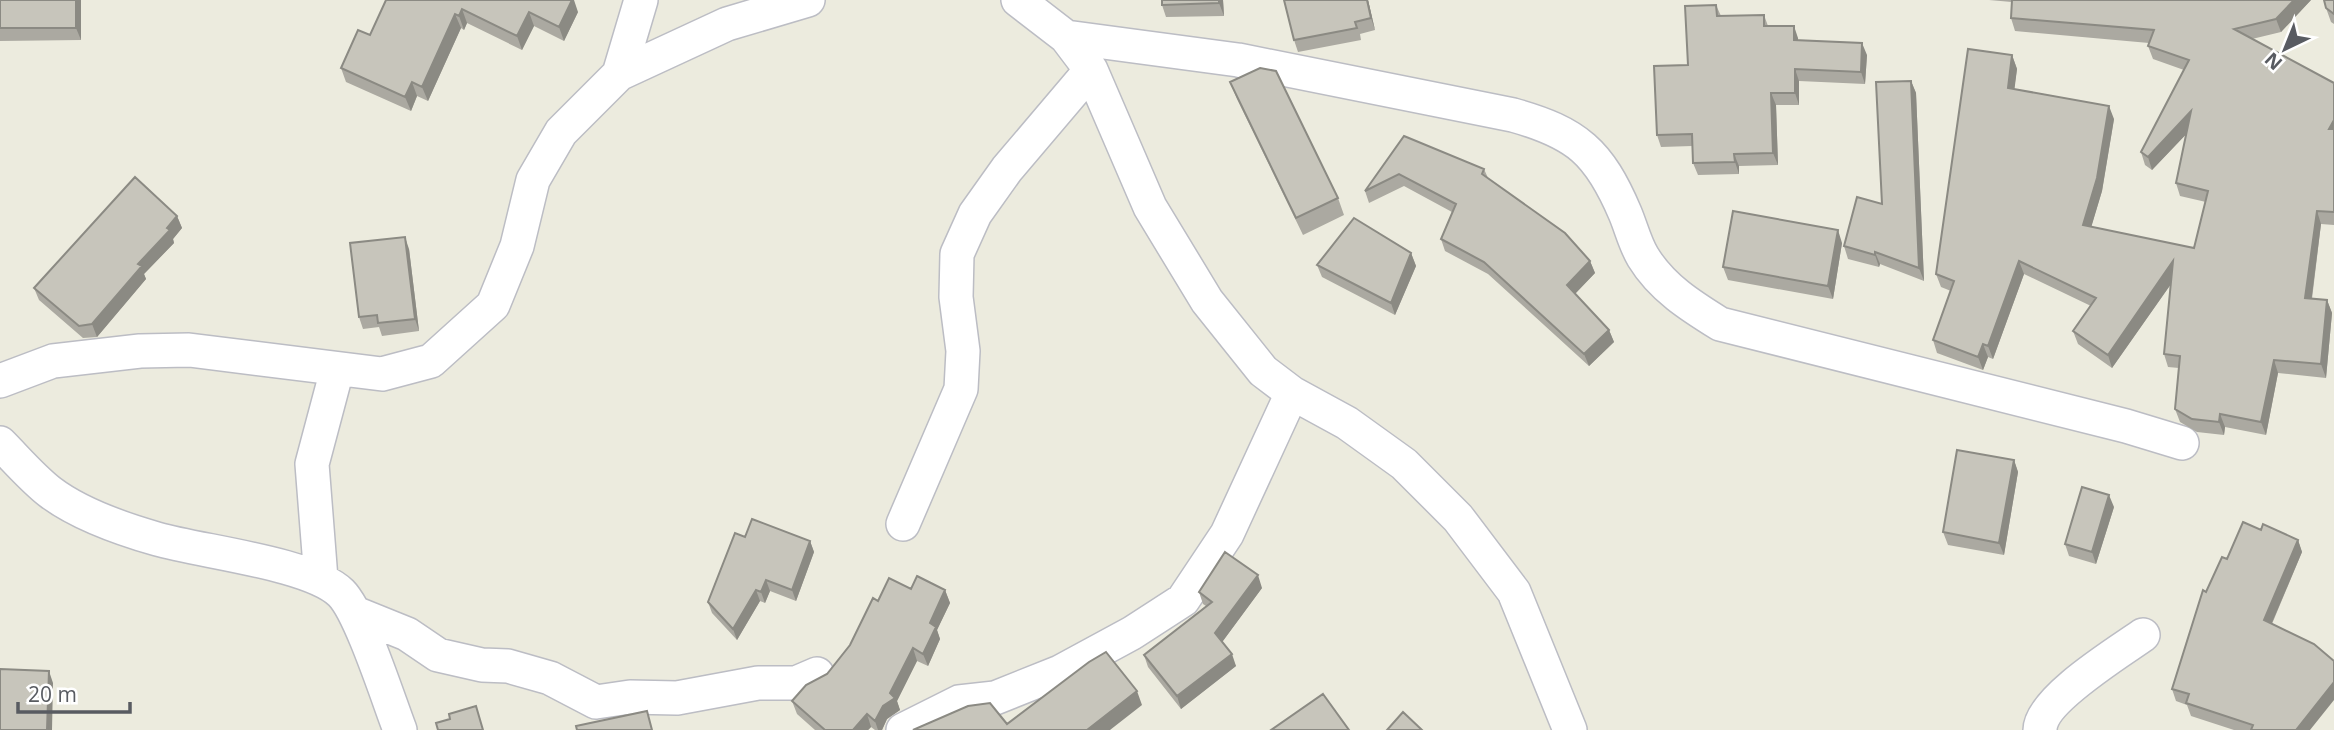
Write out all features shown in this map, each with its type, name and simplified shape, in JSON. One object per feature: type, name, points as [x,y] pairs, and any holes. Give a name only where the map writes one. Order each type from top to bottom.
[{"type":"street","points":[[619,74],[641,0]]},
{"type":"street","points":[[0,381],[53,361],[140,351],[189,350],[382,374],[430,361],[494,305],[517,246],[533,180],[561,132],[619,74],[727,24],[808,0]]},
{"type":"street","points":[[1018,0],[1066,37],[1091,70],[1150,207],[1208,301],[1263,371],[1292,393],[1347,423],[1404,464],[1458,518],[1514,592],[1570,730]]},
{"type":"street","points":[[1066,37],[1238,60],[1513,115],[1550,125],[1583,146],[1608,175],[1643,257],[1676,297],[1720,324],[2126,426],[2182,443]]},
{"type":"street","points":[[903,524],[961,389],[963,351],[956,297],[957,254],[975,214],[1007,169],[1091,70]]},
{"type":"street","points":[[321,579],[312,464],[337,370]]},
{"type":"street","points":[[903,730],[959,702],[995,698],[1060,672],[1132,633],[1183,600],[1227,534],[1292,393]]},
{"type":"street","points":[[0,443],[50,492],[102,520],[156,539],[321,579],[341,593],[355,613],[400,730]]},
{"type":"street","points":[[355,613],[407,634],[438,654],[482,665],[508,666],[550,678],[596,702],[630,696],[677,698],[758,683],[796,683],[817,674]]},
{"type":"street","points":[[2040,730],[2040,724],[2056,702],[2143,635]]},
{"type":"building","points":[[0,0],[76,0],[76,28],[0,28]]},
{"type":"building","points":[[386,0],[572,0],[559,27],[529,12],[517,36],[462,9],[459,16],[455,14],[422,87],[412,82],[405,97],[341,68],[358,30],[370,35]]},
{"type":"building","points":[[1162,0],[1219,0],[1219,3],[1162,5]]},
{"type":"building","points":[[1284,0],[1367,0],[1371,18],[1355,22],[1357,28],[1294,40]]},
{"type":"building","points":[[2012,0],[2294,0],[2276,19],[2234,29],[2334,83],[2334,120],[2329,129],[2334,129],[2334,212],[2317,211],[2305,298],[2327,300],[2321,364],[2274,360],[2261,422],[2220,414],[2219,422],[2192,419],[2175,409],[2180,356],[2164,354],[2173,261],[2108,355],[2073,331],[2096,298],[2019,261],[1988,346],[1983,344],[1978,357],[1933,340],[1954,281],[1936,274],[1968,49],[2012,55],[2008,88],[2109,106],[2097,178],[2083,225],[2194,248],[2208,191],[2176,183],[2191,111],[2148,157],[2141,152],[2189,60],[2148,46],[2154,30],[2011,18]]},
{"type":"building","points":[[2324,0],[2334,0],[2334,14],[2326,8]]},
{"type":"building","points":[[1716,5],[1717,16],[1764,15],[1764,26],[1794,26],[1794,40],[1862,43],[1861,72],[1795,69],[1795,93],[1771,93],[1773,153],[1734,154],[1735,162],[1693,163],[1692,134],[1657,135],[1654,66],[1688,65],[1685,6]]},
{"type":"building","points":[[1260,68],[1276,71],[1338,198],[1296,218],[1230,82]]},
{"type":"building","points":[[1911,81],[1919,268],[1875,252],[1875,255],[1844,246],[1857,197],[1882,204],[1876,82]]},
{"type":"building","points":[[1404,136],[1484,169],[1482,174],[1565,233],[1590,261],[1567,285],[1609,330],[1584,354],[1484,262],[1441,239],[1456,204],[1399,174],[1365,191]]},
{"type":"building","points":[[135,177],[177,216],[167,228],[170,230],[138,264],[142,266],[92,324],[79,326],[34,288]]},
{"type":"building","points":[[1733,211],[1838,230],[1828,286],[1723,267]]},
{"type":"building","points":[[1354,218],[1411,253],[1391,303],[1317,265]]},
{"type":"building","points":[[405,237],[415,319],[378,323],[377,315],[359,317],[350,243]]},
{"type":"building","points":[[1957,450],[2014,460],[1999,543],[1943,532]]},
{"type":"building","points":[[2082,487],[2109,495],[2092,552],[2065,544]]},
{"type":"building","points":[[752,519],[810,541],[792,590],[766,580],[761,592],[756,590],[733,629],[708,602],[735,533],[745,537]]},
{"type":"building","points":[[2243,522],[2261,530],[2263,524],[2298,540],[2264,620],[2314,644],[2334,661],[2334,682],[2296,730],[2251,730],[2253,725],[2186,703],[2189,694],[2172,689],[2203,590],[2206,592],[2222,557],[2227,559]]},
{"type":"building","points":[[1225,552],[1258,575],[1215,633],[1232,654],[1177,696],[1144,655],[1212,602],[1199,592]]},
{"type":"building","points":[[917,576],[945,590],[930,623],[936,627],[923,654],[913,648],[890,693],[895,698],[883,706],[875,721],[867,714],[853,730],[825,730],[792,701],[806,685],[827,674],[850,645],[873,598],[878,601],[889,578],[911,589]]},
{"type":"building","points":[[1106,652],[1137,691],[1087,730],[913,730],[968,706],[990,703],[1007,724]]},
{"type":"building","points":[[0,669],[49,671],[47,730],[0,730]]},
{"type":"building","points":[[1323,694],[1349,730],[1271,730]]},
{"type":"building","points":[[476,706],[483,730],[438,730],[436,723],[450,719],[449,714]]},
{"type":"building","points":[[647,711],[652,730],[577,730],[576,726]]},
{"type":"building","points":[[1403,712],[1422,730],[1387,730]]}]
